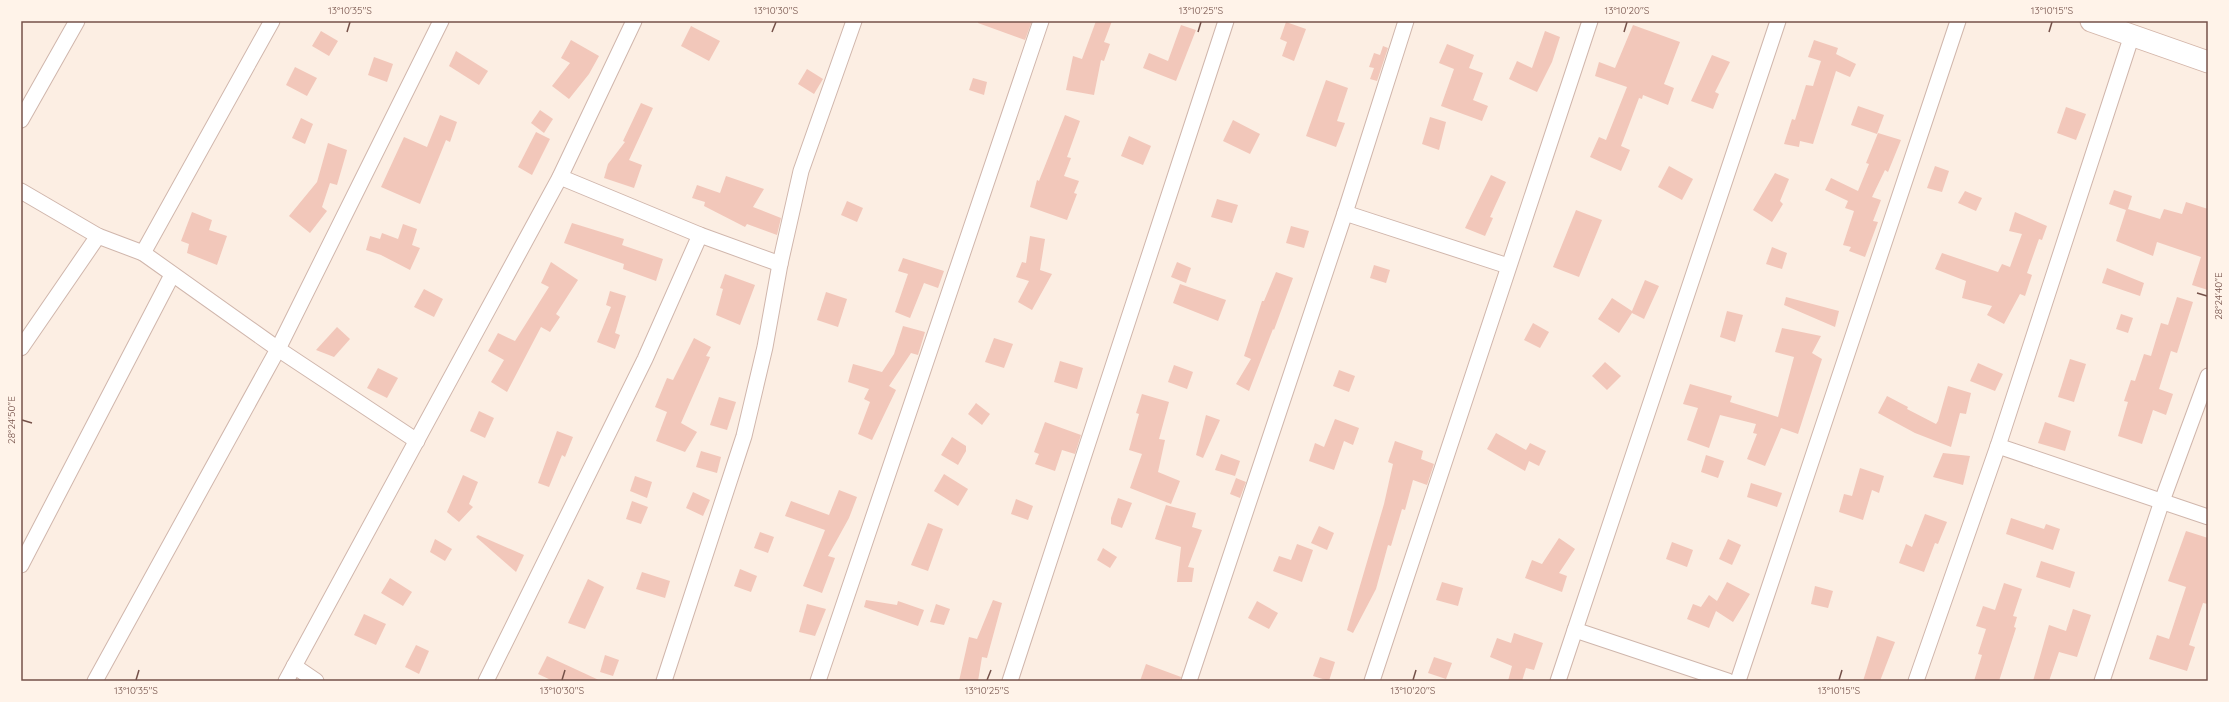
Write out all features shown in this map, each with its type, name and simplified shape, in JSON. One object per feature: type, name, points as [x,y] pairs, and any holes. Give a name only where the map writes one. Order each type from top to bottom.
[{"type":"main road","points":[[2091,21],[2208,62]]},
{"type":"street","points":[[21,120],[77,21]]},
{"type":"street","points":[[143,253],[272,21]]},
{"type":"street","points":[[94,681],[278,349],[441,21]]},
{"type":"street","points":[[286,681],[560,177],[634,21]]},
{"type":"street","points":[[664,681],[744,436],[765,347],[780,264],[801,171],[854,21]]},
{"type":"street","points":[[818,681],[1041,21]]},
{"type":"street","points":[[1010,681],[1226,21]]},
{"type":"street","points":[[1189,681],[1345,213],[1406,21]]},
{"type":"street","points":[[1372,681],[1590,21]]},
{"type":"street","points":[[1558,681],[1778,21]]},
{"type":"street","points":[[1738,681],[1958,21]]},
{"type":"street","points":[[1916,681],[1998,446],[2132,35]]},
{"type":"street","points":[[560,177],[700,235],[780,264]]},
{"type":"street","points":[[21,191],[98,236],[143,253],[278,349],[417,441]]},
{"type":"street","points":[[1345,213],[1508,266]]},
{"type":"street","points":[[486,681],[645,359],[700,235]]},
{"type":"street","points":[[21,348],[26,331],[98,236]]},
{"type":"street","points":[[21,565],[172,275]]},
{"type":"street","points":[[2102,681],[2162,501],[2208,376]]},
{"type":"street","points":[[1998,446],[2208,517]]},
{"type":"street","points":[[1575,630],[1728,681]]},
{"type":"street","points":[[294,666],[316,681]]},
{"type":"building","points":[[978,21],[1032,21],[1025,40],[978,23]]},
{"type":"building","points":[[1096,21],[1112,21],[1104,42],[1110,44],[1104,61],[1101,60],[1094,95],[1066,90],[1073,56],[1082,59]]},
{"type":"building","points":[[1286,22],[1306,29],[1294,61],[1282,56],[1287,42],[1280,39]]},
{"type":"building","points":[[1181,25],[1196,30],[1176,81],[1143,68],[1149,53],[1168,61]]},
{"type":"building","points":[[1633,25],[1680,42],[1664,84],[1674,88],[1668,105],[1643,95],[1642,99],[1639,98],[1621,146],[1630,150],[1621,171],[1590,157],[1599,137],[1606,140],[1627,87],[1595,76],[1599,62],[1615,68]]},
{"type":"building","points":[[691,26],[720,41],[709,61],[681,46]]},
{"type":"building","points":[[321,31],[338,41],[329,56],[312,46]]},
{"type":"building","points":[[1545,31],[1560,37],[1552,62],[1537,92],[1509,79],[1517,61],[1532,68]]},
{"type":"building","points":[[571,40],[599,56],[589,74],[569,99],[552,86],[570,63],[561,58]]},
{"type":"building","points":[[1814,40],[1838,48],[1836,54],[1856,64],[1850,77],[1836,71],[1813,144],[1800,141],[1799,147],[1784,144],[1792,119],[1795,120],[1806,85],[1813,86],[1821,61],[1808,57]]},
{"type":"building","points":[[1447,44],[1474,55],[1469,68],[1483,73],[1473,100],[1488,106],[1482,121],[1441,106],[1454,69],[1439,63]]},
{"type":"building","points":[[1383,46],[1388,48],[1377,81],[1370,79],[1374,68],[1369,67],[1374,53],[1380,55]]},
{"type":"building","points":[[456,51],[488,71],[479,85],[449,66]]},
{"type":"building","points":[[1712,55],[1730,62],[1715,92],[1719,94],[1713,109],[1691,101]]},
{"type":"building","points":[[374,57],[393,64],[387,82],[368,75]]},
{"type":"building","points":[[295,67],[317,78],[307,96],[286,85]]},
{"type":"building","points":[[807,69],[823,79],[814,94],[798,84]]},
{"type":"building","points":[[973,78],[987,82],[984,95],[969,90]]},
{"type":"building","points":[[1326,80],[1348,88],[1337,121],[1345,123],[1336,147],[1306,136]]},
{"type":"building","points":[[641,103],[653,108],[629,160],[642,165],[634,188],[604,178],[608,164],[625,142],[623,141]]},
{"type":"building","points":[[1858,106],[1884,115],[1877,134],[1851,125]]},
{"type":"building","points":[[2066,107],[2086,114],[2076,140],[2057,133]]},
{"type":"building","points":[[540,110],[553,119],[544,133],[531,123]]},
{"type":"building","points":[[440,115],[457,122],[450,142],[446,140],[420,204],[381,187],[404,137],[427,147]]},
{"type":"building","points":[[1065,115],[1080,121],[1067,157],[1071,158],[1064,176],[1079,181],[1074,193],[1077,194],[1067,220],[1030,207],[1037,180],[1039,181]]},
{"type":"building","points":[[1430,117],[1446,122],[1439,150],[1422,144]]},
{"type":"building","points":[[301,118],[313,124],[305,144],[292,138]]},
{"type":"building","points":[[1233,120],[1260,134],[1250,154],[1223,141]]},
{"type":"building","points":[[536,132],[550,139],[532,175],[518,167]]},
{"type":"building","points":[[1878,133],[1901,140],[1888,172],[1885,170],[1872,197],[1881,200],[1873,221],[1878,222],[1865,257],[1849,251],[1851,247],[1843,245],[1854,211],[1845,208],[1848,201],[1825,190],[1831,178],[1858,191],[1869,164],[1866,163]]},
{"type":"building","points":[[1129,136],[1151,146],[1143,165],[1121,156]]},
{"type":"building","points":[[328,143],[347,150],[337,185],[330,183],[322,207],[327,211],[310,233],[289,216],[317,182]]},
{"type":"building","points":[[1669,166],[1693,179],[1682,200],[1658,187]]},
{"type":"building","points":[[1935,166],[1949,171],[1942,192],[1927,188]]},
{"type":"building","points":[[1775,173],[1789,179],[1780,201],[1783,204],[1772,222],[1753,210]]},
{"type":"building","points":[[1491,175],[1506,182],[1490,217],[1493,218],[1485,236],[1465,228]]},
{"type":"building","points":[[726,176],[764,189],[753,207],[781,218],[777,235],[747,224],[745,227],[704,206],[705,202],[692,198],[697,185],[720,193]]},
{"type":"building","points":[[2114,190],[2132,196],[2128,209],[2160,219],[2164,209],[2182,214],[2186,202],[2208,209],[2208,290],[2192,285],[2201,257],[2157,242],[2153,256],[2116,241],[2126,210],[2109,204]]},
{"type":"building","points":[[1965,191],[1982,198],[1976,211],[1958,203]]},
{"type":"building","points":[[1217,199],[1238,205],[1232,223],[1211,217]]},
{"type":"building","points":[[847,201],[863,208],[857,222],[841,215]]},
{"type":"building","points":[[1576,210],[1602,220],[1579,277],[1553,267]]},
{"type":"building","points":[[192,212],[212,220],[209,230],[227,236],[217,265],[187,253],[189,244],[181,241]]},
{"type":"building","points":[[2015,212],[2047,226],[2042,240],[2039,239],[2027,273],[2032,275],[2025,296],[2020,294],[2004,324],[1987,315],[1992,306],[1962,298],[1966,281],[1935,269],[1942,253],[1998,272],[2002,264],[2010,267],[2022,234],[2009,231]]},
{"type":"building","points":[[572,223],[624,239],[622,245],[663,259],[656,281],[623,269],[624,264],[564,243]]},
{"type":"building","points":[[403,224],[417,229],[412,245],[420,248],[410,270],[381,255],[366,250],[370,236],[380,239],[382,233],[398,239]]},
{"type":"building","points":[[1291,226],[1309,231],[1304,248],[1286,243]]},
{"type":"building","points":[[1030,236],[1045,239],[1040,270],[1052,274],[1032,310],[1018,302],[1029,281],[1016,277],[1022,262],[1026,263]]},
{"type":"building","points":[[1772,247],[1787,253],[1782,269],[1766,264]]},
{"type":"building","points":[[903,258],[944,271],[938,288],[924,283],[910,318],[895,312],[908,274],[898,271]]},
{"type":"building","points":[[551,262],[578,280],[556,314],[560,317],[550,332],[541,327],[507,392],[491,382],[504,360],[488,351],[498,333],[515,341],[549,287],[541,283]]},
{"type":"building","points":[[1177,262],[1191,268],[1186,283],[1171,277]]},
{"type":"building","points":[[1374,265],[1390,270],[1386,283],[1370,278]]},
{"type":"building","points":[[2107,268],[2144,283],[2140,296],[2102,283]]},
{"type":"building","points":[[1276,272],[1293,278],[1249,391],[1236,384],[1251,359],[1244,356],[1262,301],[1264,301]]},
{"type":"building","points":[[725,274],[755,285],[740,325],[716,315],[723,289],[720,288]]},
{"type":"building","points":[[1645,280],[1659,286],[1644,319],[1632,313],[1619,333],[1598,319],[1612,298],[1632,311]]},
{"type":"building","points":[[1180,284],[1226,300],[1218,321],[1173,303]]},
{"type":"building","points":[[424,289],[443,299],[434,317],[414,307]]},
{"type":"building","points":[[610,291],[626,296],[615,333],[620,335],[615,349],[597,342],[611,307],[606,305]]},
{"type":"building","points":[[826,292],[847,299],[838,327],[817,320]]},
{"type":"building","points":[[1786,297],[1839,311],[1835,327],[1784,305]]},
{"type":"building","points":[[2177,297],[2193,302],[2177,353],[2171,351],[2159,389],[2173,394],[2166,415],[2153,410],[2142,444],[2118,436],[2128,402],[2124,401],[2131,380],[2135,381],[2144,354],[2151,356],[2161,323],[2168,325]]},
{"type":"building","points":[[1727,311],[1743,315],[1735,342],[1720,337]]},
{"type":"building","points":[[2121,314],[2133,318],[2128,333],[2116,329]]},
{"type":"building","points":[[1533,323],[1549,332],[1540,348],[1524,340]]},
{"type":"building","points":[[903,326],[925,332],[918,355],[911,353],[889,386],[896,390],[872,440],[858,434],[870,402],[864,399],[869,389],[848,382],[853,364],[882,372],[894,354]]},
{"type":"building","points":[[337,327],[350,339],[334,357],[316,350]]},
{"type":"building","points":[[1782,328],[1821,336],[1812,353],[1822,359],[1798,434],[1781,428],[1765,466],[1747,459],[1757,434],[1753,433],[1756,424],[1720,415],[1709,448],[1687,440],[1698,408],[1683,404],[1690,384],[1732,396],[1730,402],[1778,417],[1794,357],[1775,352]]},
{"type":"building","points":[[694,338],[711,347],[706,356],[710,357],[681,423],[697,432],[685,452],[656,441],[667,412],[655,407],[667,378],[673,380]]},
{"type":"building","points":[[994,338],[1013,344],[1004,368],[985,362]]},
{"type":"building","points":[[2070,359],[2086,364],[2074,402],[2058,397]]},
{"type":"building","points":[[1060,361],[1083,368],[1077,389],[1054,382]]},
{"type":"building","points":[[1605,362],[1621,376],[1607,390],[1592,376]]},
{"type":"building","points":[[1978,363],[2003,374],[1995,391],[1970,381]]},
{"type":"building","points":[[1174,365],[1193,372],[1187,389],[1168,382]]},
{"type":"building","points":[[378,368],[398,378],[387,398],[367,388]]},
{"type":"building","points":[[1339,370],[1355,376],[1349,392],[1333,386]]},
{"type":"building","points":[[1948,386],[1971,393],[1966,414],[1960,413],[1951,447],[1915,433],[1878,413],[1887,396],[1908,407],[1907,409],[1936,424]]},
{"type":"building","points":[[1142,394],[1169,402],[1159,439],[1165,440],[1158,472],[1180,481],[1171,504],[1130,488],[1142,454],[1129,450],[1139,414],[1136,413]]},
{"type":"building","points":[[719,397],[736,402],[727,430],[710,425]]},
{"type":"building","points":[[976,403],[990,414],[982,425],[968,414]]},
{"type":"building","points":[[479,411],[494,418],[485,438],[470,431]]},
{"type":"building","points":[[1206,415],[1220,420],[1203,458],[1196,455]]},
{"type":"building","points":[[1335,419],[1359,428],[1353,445],[1344,441],[1334,470],[1309,461],[1315,443],[1324,447]]},
{"type":"building","points":[[1045,422],[1081,435],[1075,454],[1062,450],[1055,471],[1035,464],[1039,454],[1034,452]]},
{"type":"building","points":[[2045,422],[2071,431],[2065,451],[2038,443]]},
{"type":"building","points":[[557,431],[573,437],[565,457],[562,455],[549,487],[538,483]]},
{"type":"building","points":[[1496,433],[1526,450],[1530,443],[1546,451],[1539,466],[1529,461],[1525,471],[1487,449]]},
{"type":"building","points":[[952,437],[966,446],[966,451],[958,465],[941,455]]},
{"type":"building","points":[[1395,441],[1423,451],[1421,459],[1434,464],[1427,485],[1413,480],[1405,510],[1402,509],[1391,546],[1388,545],[1376,589],[1353,633],[1347,630],[1384,504],[1393,464],[1388,462]]},
{"type":"building","points":[[701,451],[721,457],[717,473],[696,467]]},
{"type":"building","points":[[1943,453],[1970,456],[1963,485],[1933,477]]},
{"type":"building","points":[[1221,454],[1240,461],[1235,476],[1215,470]]},
{"type":"building","points":[[1706,455],[1724,461],[1718,478],[1701,472]]},
{"type":"building","points":[[1860,468],[1884,476],[1879,493],[1872,490],[1863,520],[1839,512],[1844,494],[1852,496]]},
{"type":"building","points":[[944,474],[968,489],[958,506],[934,491]]},
{"type":"building","points":[[463,475],[478,482],[469,504],[473,507],[459,522],[447,512]]},
{"type":"building","points":[[635,476],[652,482],[647,498],[630,491]]},
{"type":"building","points":[[1236,478],[1246,482],[1240,498],[1230,494]]},
{"type":"building","points":[[1751,483],[1782,493],[1777,507],[1747,497]]},
{"type":"building","points":[[839,490],[857,497],[849,518],[828,556],[835,558],[822,593],[803,586],[825,530],[785,516],[791,501],[829,515]]},
{"type":"building","points":[[693,492],[710,500],[703,516],[686,508]]},
{"type":"building","points":[[1118,498],[1132,503],[1122,528],[1111,524],[1111,518]]},
{"type":"building","points":[[1016,499],[1033,506],[1028,520],[1011,514]]},
{"type":"building","points":[[632,501],[648,507],[641,524],[626,519]]},
{"type":"building","points":[[1166,505],[1196,513],[1192,527],[1202,530],[1188,567],[1194,568],[1192,582],[1177,582],[1181,547],[1155,539]]},
{"type":"building","points":[[1925,514],[1947,522],[1938,544],[1935,543],[1924,572],[1899,563],[1906,544],[1912,547]]},
{"type":"building","points":[[2011,518],[2044,529],[2046,524],[2060,529],[2053,550],[2006,534]]},
{"type":"building","points":[[928,523],[943,529],[928,571],[911,565]]},
{"type":"building","points":[[1319,526],[1334,533],[1327,550],[1311,543]]},
{"type":"building","points":[[2186,531],[2208,538],[2208,604],[2203,603],[2189,645],[2195,647],[2187,671],[2149,659],[2157,635],[2169,639],[2186,587],[2168,581]]},
{"type":"building","points":[[760,532],[774,537],[768,553],[754,548]]},
{"type":"building","points":[[478,535],[524,555],[516,572],[476,537]]},
{"type":"building","points":[[1559,538],[1575,549],[1559,573],[1567,576],[1562,592],[1525,578],[1532,560],[1542,564]]},
{"type":"building","points":[[435,539],[452,549],[445,561],[430,552]]},
{"type":"building","points":[[1728,539],[1741,545],[1732,565],[1719,559]]},
{"type":"building","points":[[1672,542],[1693,550],[1687,567],[1666,559]]},
{"type":"building","points":[[1297,544],[1313,550],[1302,582],[1273,571],[1279,556],[1291,560]]},
{"type":"building","points":[[1103,548],[1117,557],[1110,568],[1097,560]]},
{"type":"building","points":[[2041,561],[2075,572],[2070,588],[2036,577]]},
{"type":"building","points":[[740,569],[757,576],[751,592],[734,586]]},
{"type":"building","points":[[642,572],[670,581],[665,598],[636,589]]},
{"type":"building","points":[[390,578],[412,592],[403,606],[381,593]]},
{"type":"building","points":[[588,579],[604,587],[585,629],[568,623]]},
{"type":"building","points":[[1442,582],[1463,588],[1458,606],[1436,600]]},
{"type":"building","points":[[1727,582],[1750,594],[1733,622],[1716,611],[1709,628],[1687,619],[1693,604],[1701,607],[1709,595],[1717,601]]},
{"type":"building","points":[[2004,583],[2022,589],[2013,616],[2017,617],[2014,627],[2016,628],[1999,681],[1974,681],[1982,655],[1978,654],[1986,629],[1976,626],[1983,606],[1995,610]]},
{"type":"building","points":[[1815,586],[1833,591],[1828,608],[1811,604]]},
{"type":"building","points":[[866,600],[897,605],[898,601],[924,610],[918,626],[864,607]]},
{"type":"building","points":[[993,600],[1002,603],[987,658],[982,657],[978,681],[959,681],[969,637],[977,639]]},
{"type":"building","points":[[1257,601],[1278,613],[1269,629],[1248,618]]},
{"type":"building","points":[[807,604],[826,609],[815,636],[799,632]]},
{"type":"building","points":[[936,604],[950,609],[944,625],[930,622]]},
{"type":"building","points":[[2073,609],[2091,615],[2077,657],[2059,652],[2049,681],[2033,681],[2049,625],[2066,631]]},
{"type":"building","points":[[364,614],[386,624],[376,645],[354,635]]},
{"type":"building","points":[[1514,633],[1543,643],[1534,670],[1526,668],[1522,681],[1508,681],[1512,666],[1490,657],[1497,638],[1511,643]]},
{"type":"building","points":[[1877,636],[1895,642],[1880,681],[1863,681]]},
{"type":"building","points":[[416,645],[429,651],[419,674],[405,667]]},
{"type":"building","points":[[605,655],[619,660],[613,676],[600,672]]},
{"type":"building","points":[[547,656],[601,681],[553,681],[538,674]]},
{"type":"building","points":[[1320,657],[1335,662],[1329,681],[1313,676]]},
{"type":"building","points":[[1434,657],[1452,663],[1446,679],[1428,673]]},
{"type":"building","points":[[1146,664],[1181,677],[1180,681],[1140,681]]}]
